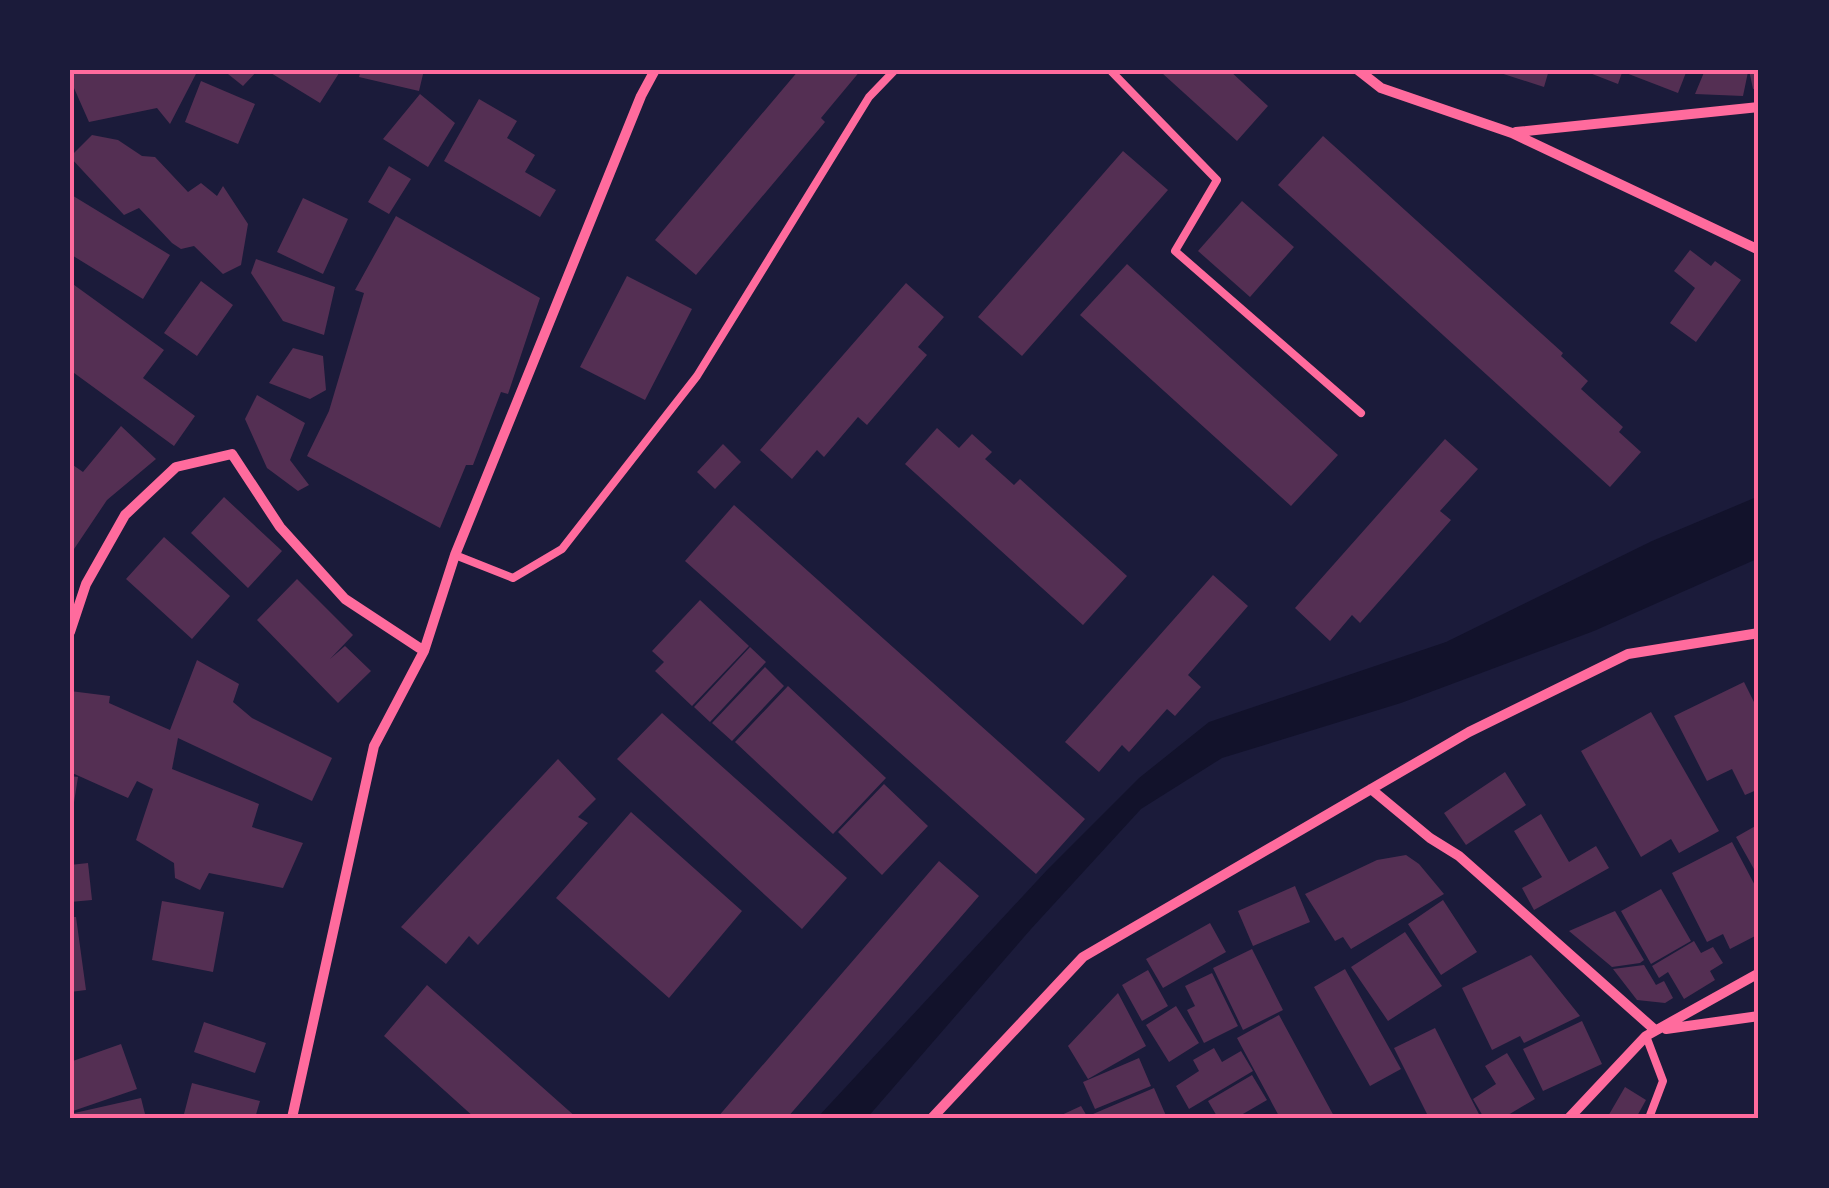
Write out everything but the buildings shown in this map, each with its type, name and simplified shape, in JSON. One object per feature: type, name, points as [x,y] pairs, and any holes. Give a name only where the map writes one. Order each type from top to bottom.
[{"type":"street","points":[[292,1118],[374,746],[424,651],[455,554],[641,96],[655,70]]},
{"type":"street","points":[[1358,70],[1380,88],[1512,133],[1759,250]]},
{"type":"street","points":[[1512,133],[1759,106]]},
{"type":"street","points":[[70,632],[86,584],[125,514],[176,467],[232,454],[280,528],[345,599],[424,651]]},
{"type":"street","points":[[932,1118],[1084,957],[1468,732],[1628,654],[1759,633]]},
{"type":"street","points":[[1371,789],[1430,838],[1460,856],[1650,1033]]},
{"type":"street","points":[[1570,1118],[1650,1033],[1759,973]]},
{"type":"street","points":[[1650,1033],[1759,1016]]},
{"type":"lane","points":[[455,554],[514,578],[562,549],[697,376],[869,97],[896,70]]},
{"type":"lane","points":[[1110,70],[1218,180],[1175,251],[1361,413]]},
{"type":"lane","points":[[1648,1118],[1663,1081],[1650,1033]]},
{"type":"shaded area","points":[[1759,496],[1759,558],[1594,631],[1401,703],[1222,758],[1141,809],[867,1118],[817,1118],[1048,869],[1139,778],[1209,722],[1446,642],[1652,541]]}]
